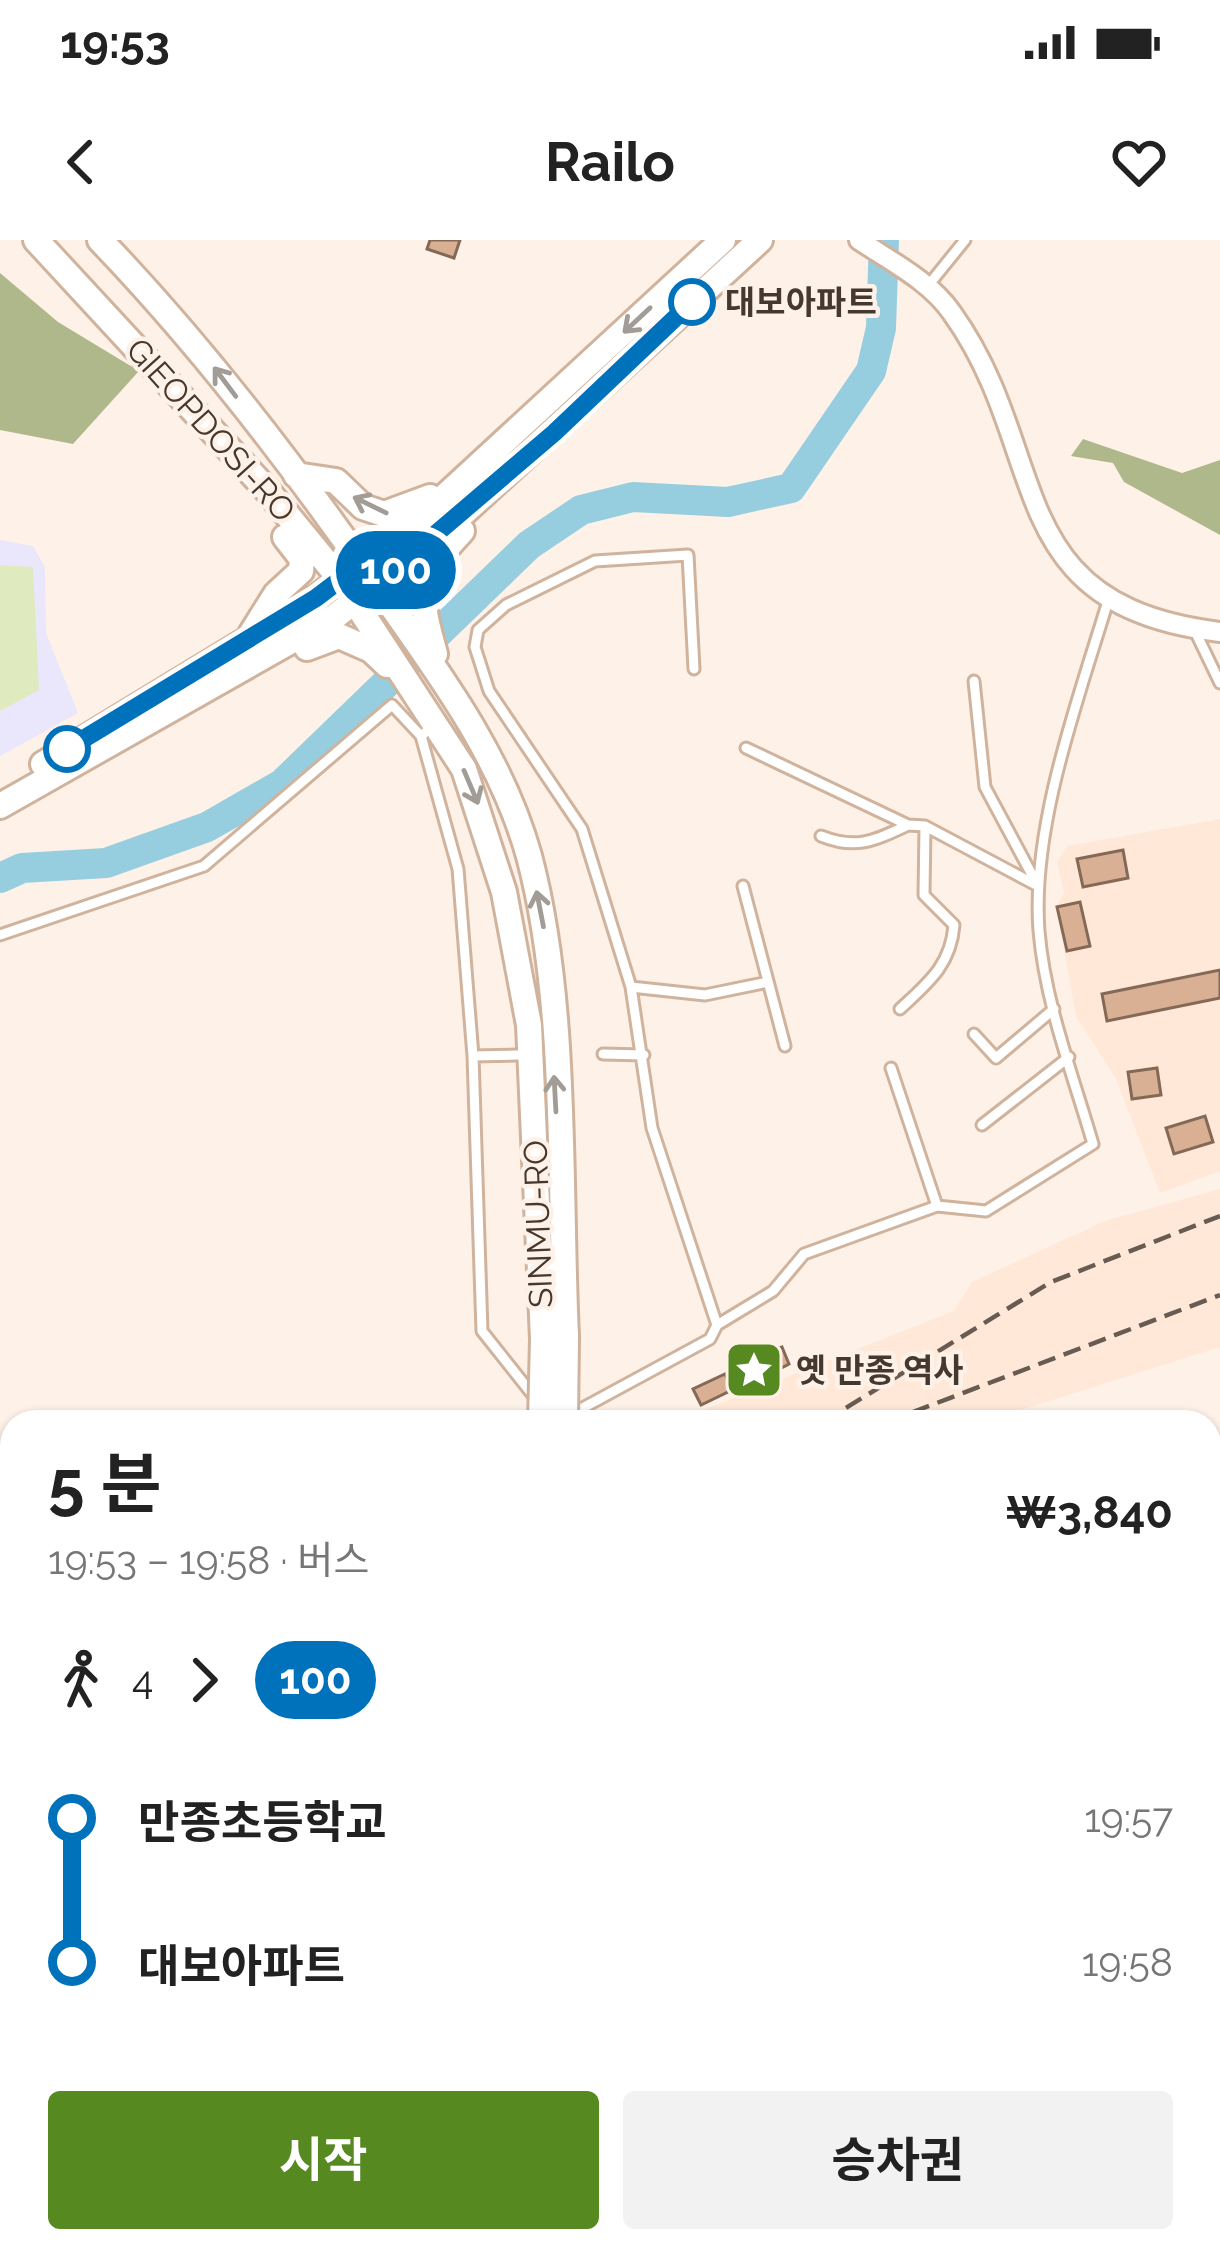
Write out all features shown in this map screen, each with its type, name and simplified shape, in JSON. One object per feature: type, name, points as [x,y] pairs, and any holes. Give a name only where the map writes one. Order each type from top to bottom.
[{"type":"main road","name":"GIEOPDOSI-RO","points":[[37,240],[266,489],[340,579],[410,688],[429,729],[464,769],[487,829],[541,1026]]},
{"type":"main road","name":"GIEOPDOSI-RO","points":[[100,240],[184,328],[362,563],[441,674],[474,730],[528,853],[546,944],[541,1026]]},
{"type":"main road","points":[[0,788],[362,563],[444,497],[723,240]]},
{"type":"main road","points":[[0,806],[362,612],[760,240]]},
{"type":"main road","points":[[441,674],[419,599],[422,584],[447,547],[516,476],[521,463]]},
{"type":"main road","points":[[296,475],[336,481],[363,507],[384,514],[397,512],[420,496],[444,497]]},
{"type":"main road","points":[[249,636],[275,594],[301,571],[302,559],[265,512],[266,489]]},
{"type":"main road","points":[[128,734],[153,732],[328,637],[339,636],[371,650],[410,688]]},
{"type":"main road","name":"SINMU-RO","points":[[541,1026],[557,1410]]},
{"type":"main road","name":"SINMU-RO","points":[[544,1410],[554,1338]]},
{"type":"street","points":[[859,240],[927,287],[967,336],[1060,551],[1082,582],[1108,601],[1194,629],[1220,632]]},
{"type":"lane","points":[[927,287],[965,240]]},
{"type":"lane","points":[[694,669],[688,555],[595,561],[506,605],[478,630],[475,647],[502,712],[582,829],[631,987],[652,1127],[717,1324]]},
{"type":"lane","points":[[580,1410],[710,1340],[717,1324],[773,1291],[804,1254],[937,1206],[986,1211],[1093,1144],[1054,1009],[1039,934],[1038,886],[1070,724],[1108,601]]},
{"type":"lane","points":[[1194,629],[1220,682]]},
{"type":"lane","points":[[974,681],[986,787],[1038,886]]},
{"type":"lane","points":[[0,935],[204,866],[392,705],[429,729],[458,869],[473,1056],[482,1331],[548,1410]]},
{"type":"lane","points":[[474,730],[502,712]]},
{"type":"lane","points":[[746,748],[908,825],[925,826],[1038,886]]},
{"type":"lane","points":[[821,836],[846,846],[866,845],[908,825]]},
{"type":"lane","points":[[900,1009],[940,972],[952,950],[955,925],[924,895],[925,826]]},
{"type":"lane","points":[[743,886],[785,1046]]},
{"type":"lane","points":[[631,987],[705,995],[768,982]]},
{"type":"lane","points":[[974,1034],[996,1058],[1054,1009]]},
{"type":"lane","points":[[602,1054],[644,1055]]},
{"type":"lane","points":[[473,1056],[518,1055]]},
{"type":"lane","points":[[982,1125],[1069,1057]]},
{"type":"lane","points":[[891,1068],[937,1206]]},
{"type":"shaded area","points":[[0,540],[33,546],[45,567],[46,633],[78,713],[0,756]]},
{"type":"shaded area","points":[[1220,819],[1220,1171],[1160,1193],[1116,1079],[1076,1016],[1056,906],[1064,893],[1057,862],[1067,846]]},
{"type":"shaded area","points":[[1220,1189],[1220,1347],[1021,1410],[703,1410],[954,1311],[972,1282],[1105,1221]]},
{"type":"green space","points":[[0,273],[58,322],[139,371],[73,444],[0,430]]},
{"type":"green space","points":[[1083,439],[1182,473],[1220,460],[1220,535],[1124,482],[1113,463],[1071,456]]},
{"type":"green space","points":[[0,565],[33,567],[39,690],[0,711]]},
{"type":"building","points":[[430,240],[460,240],[454,258],[427,249]]},
{"type":"building","points":[[1123,850],[1128,878],[1083,887],[1077,859]]},
{"type":"building","points":[[1080,902],[1090,946],[1067,951],[1057,907]]},
{"type":"building","points":[[1220,970],[1220,998],[1107,1021],[1102,994]]},
{"type":"building","points":[[1157,1068],[1161,1095],[1132,1099],[1128,1072]]},
{"type":"building","points":[[1205,1116],[1213,1142],[1174,1154],[1166,1128]]},
{"type":"building","points":[[782,1347],[789,1364],[745,1387],[737,1366]]},
{"type":"building","points":[[725,1374],[732,1390],[701,1405],[693,1389]]},
{"type":"waterway","points":[[0,878],[22,868],[106,863],[207,827],[282,784],[529,545],[581,510],[633,497],[728,502],[791,488],[871,371],[881,328],[884,240]]},
{"type":"railway","points":[[843,1410],[1051,1282],[1220,1216]]},
{"type":"railway","points":[[918,1410],[1220,1295]]},
{"type":"bus line","name":"100","points":[[67,749],[316,598],[362,563],[376,585],[554,433],[692,302]]},
{"type":"place","name":"대보아파트","points":[[692,302]]},
{"type":"place","name":"옛 만종 역사","points":[[754,1370]]}]
